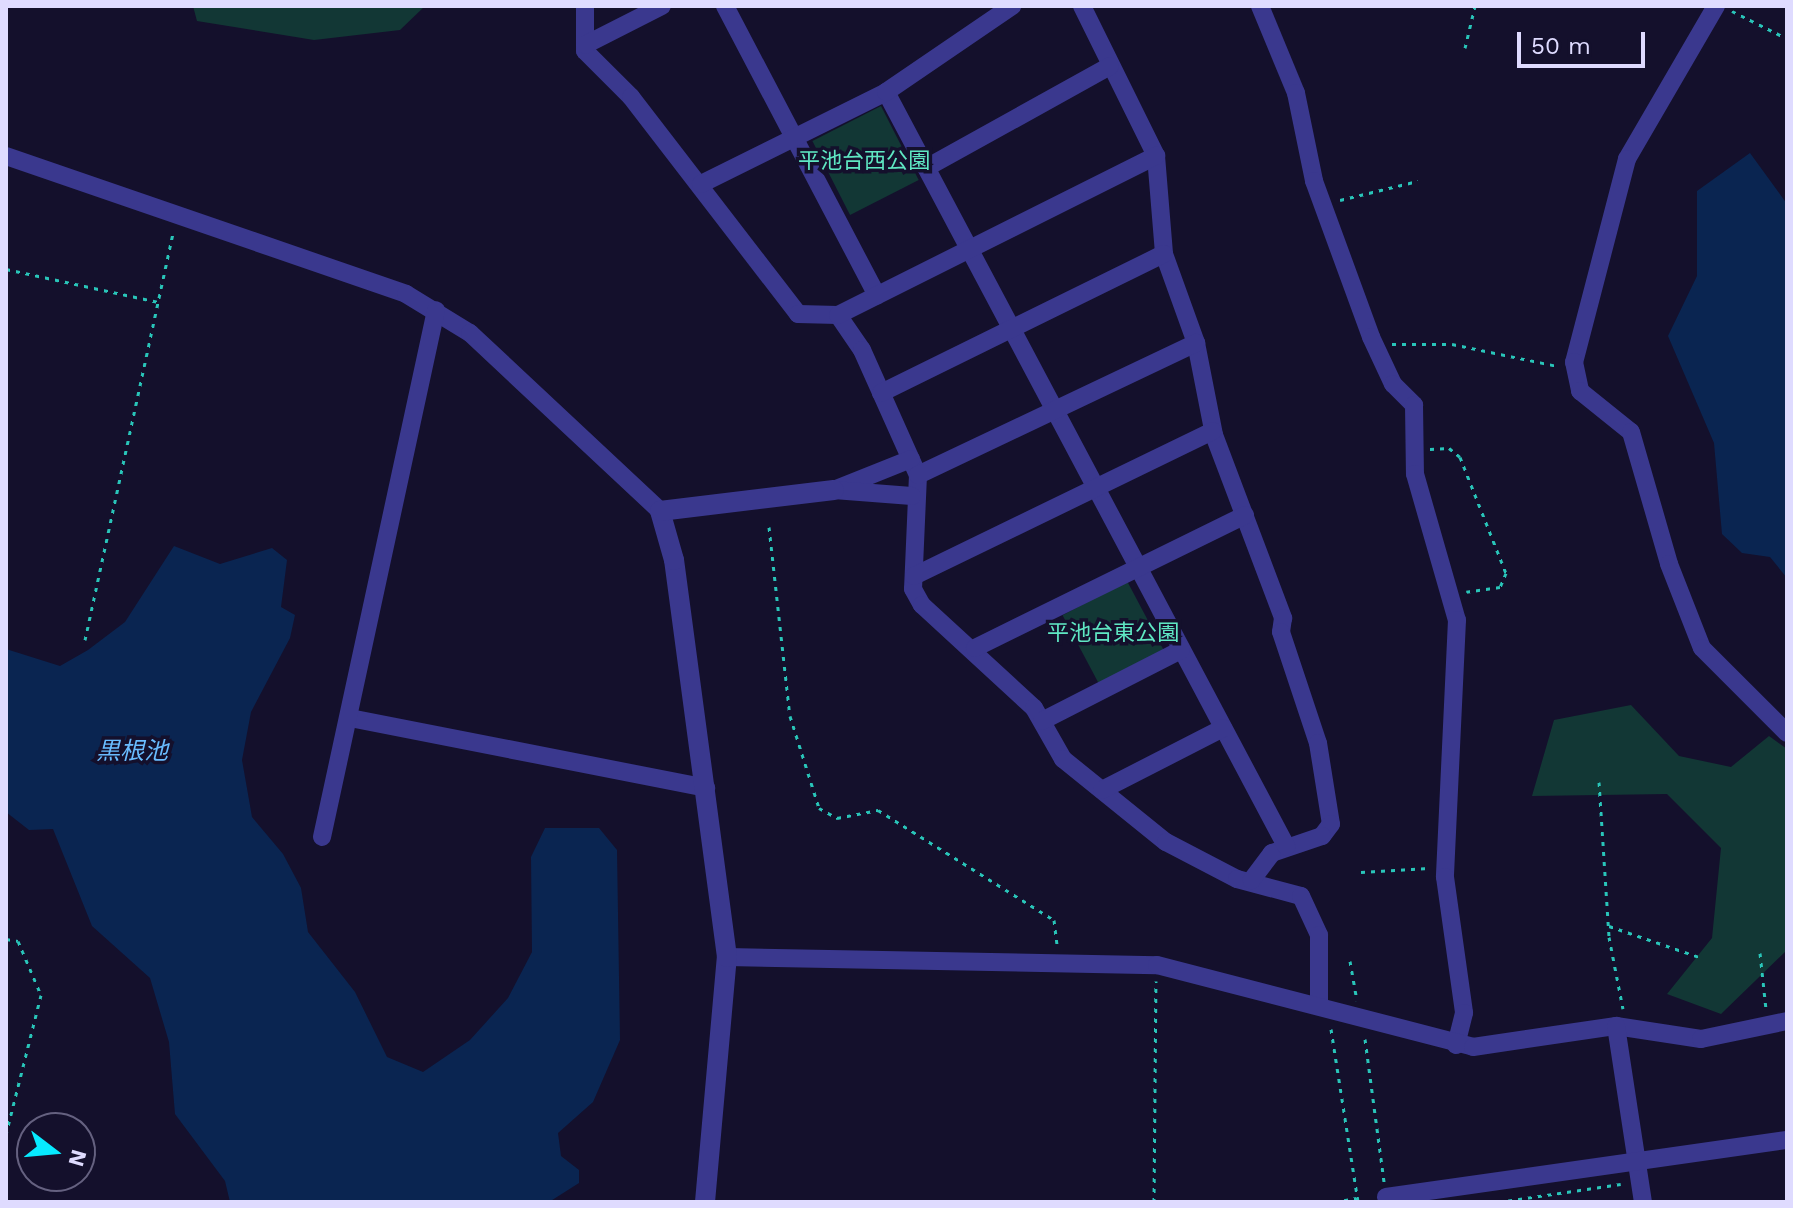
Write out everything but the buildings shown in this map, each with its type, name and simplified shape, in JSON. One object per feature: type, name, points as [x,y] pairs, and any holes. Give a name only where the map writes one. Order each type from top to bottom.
[{"type":"street","points":[[585,6],[585,45],[701,184],[798,314],[838,315],[1156,156]]},
{"type":"street","points":[[585,45],[662,6]]},
{"type":"street","points":[[725,6],[877,296]]},
{"type":"street","points":[[701,184],[886,92],[1012,6]]},
{"type":"street","points":[[1082,6],[1156,156],[1164,254],[1196,343],[1213,431],[1283,618],[1331,824],[1322,836],[1286,846],[1252,880]]},
{"type":"street","points":[[1260,6],[1296,93],[1323,205],[1377,349],[1393,384],[1414,405],[1415,450],[1457,620],[1446,869],[1464,1013],[1456,1045]]},
{"type":"street","points":[[1717,6],[1627,159],[1584,303],[1575,367],[1580,391],[1631,432],[1669,564],[1702,648],[1787,733]]},
{"type":"street","points":[[926,168],[1110,66]]},
{"type":"street","points":[[886,92],[1286,846]]},
{"type":"street","points":[[6,156],[381,284],[436,310],[470,333],[660,511],[706,788],[727,957],[705,1202]]},
{"type":"street","points":[[881,393],[1164,254]]},
{"type":"street","points":[[322,837],[436,310]]},
{"type":"street","points":[[838,315],[881,393],[914,467],[914,576],[922,605],[975,648],[1042,721],[1063,759],[1166,842],[1305,902],[1319,935],[1325,1008]]},
{"type":"street","points":[[660,511],[834,490],[914,467],[1055,411],[1196,343]]},
{"type":"street","points":[[914,576],[1213,431]]},
{"type":"street","points":[[834,490],[912,496]]},
{"type":"street","points":[[975,648],[1245,515]]},
{"type":"street","points":[[1042,721],[1181,650]]},
{"type":"street","points":[[350,718],[706,788]]},
{"type":"street","points":[[1102,790],[1223,728]]},
{"type":"street","points":[[727,957],[1157,965],[1456,1045],[1620,1026],[1687,1039],[1787,1021]]},
{"type":"street","points":[[1620,1026],[1643,1202]]},
{"type":"street","points":[[1386,1197],[1636,1157],[1787,1140]]},
{"type":"path","points":[[1465,48],[1475,6]]},
{"type":"path","points":[[1717,6],[1786,38]]},
{"type":"path","points":[[1323,205],[1418,181]]},
{"type":"path","points":[[85,640],[177,214]]},
{"type":"path","points":[[6,269],[158,302]]},
{"type":"path","points":[[1377,349],[1428,341],[1575,367]]},
{"type":"path","points":[[1415,450],[1449,448],[1460,457],[1506,573],[1500,587],[1449,593]]},
{"type":"path","points":[[769,527],[790,716],[819,808],[837,818],[878,810],[1054,920],[1060,964]]},
{"type":"path","points":[[1599,782],[1620,1026]]},
{"type":"path","points":[[1361,872],[1446,869]]},
{"type":"path","points":[[1609,926],[1699,957]]},
{"type":"path","points":[[6,939],[18,941],[41,995],[6,1134]]},
{"type":"path","points":[[1760,953],[1768,1025]]},
{"type":"path","points":[[1350,961],[1386,1197]]},
{"type":"path","points":[[1154,1202],[1157,965]]},
{"type":"path","points":[[1325,1008],[1358,1200],[1334,1202]]},
{"type":"path","points":[[1498,1202],[1640,1182]]},
{"type":"green space","points":[[193,6],[425,6],[400,30],[314,40],[197,21]]},
{"type":"green space","name":"平池台西公園","points":[[881,106],[919,180],[850,215],[812,141]]},
{"type":"green space","name":"平池台東公園","points":[[1127,581],[1165,652],[1100,686],[1063,615]]},
{"type":"green space","points":[[1631,705],[1679,756],[1731,767],[1769,736],[1787,749],[1787,950],[1721,1014],[1667,994],[1712,938],[1721,848],[1667,794],[1532,796],[1554,720]]},
{"type":"water","points":[[1750,153],[1787,204],[1787,578],[1770,557],[1742,553],[1722,534],[1714,443],[1668,336],[1697,276],[1697,191]]},
{"type":"water","name":"黒根池","points":[[174,546],[220,564],[272,548],[287,560],[281,607],[295,615],[290,638],[251,712],[242,760],[252,817],[283,854],[301,888],[308,932],[355,992],[387,1057],[423,1072],[470,1040],[508,998],[532,952],[531,857],[545,828],[599,828],[617,850],[620,1040],[593,1102],[558,1133],[561,1156],[579,1170],[579,1183],[549,1202],[230,1202],[225,1181],[175,1114],[169,1042],[150,978],[92,926],[53,829],[29,830],[6,812],[6,649],[60,666],[88,650],[125,622]]}]
